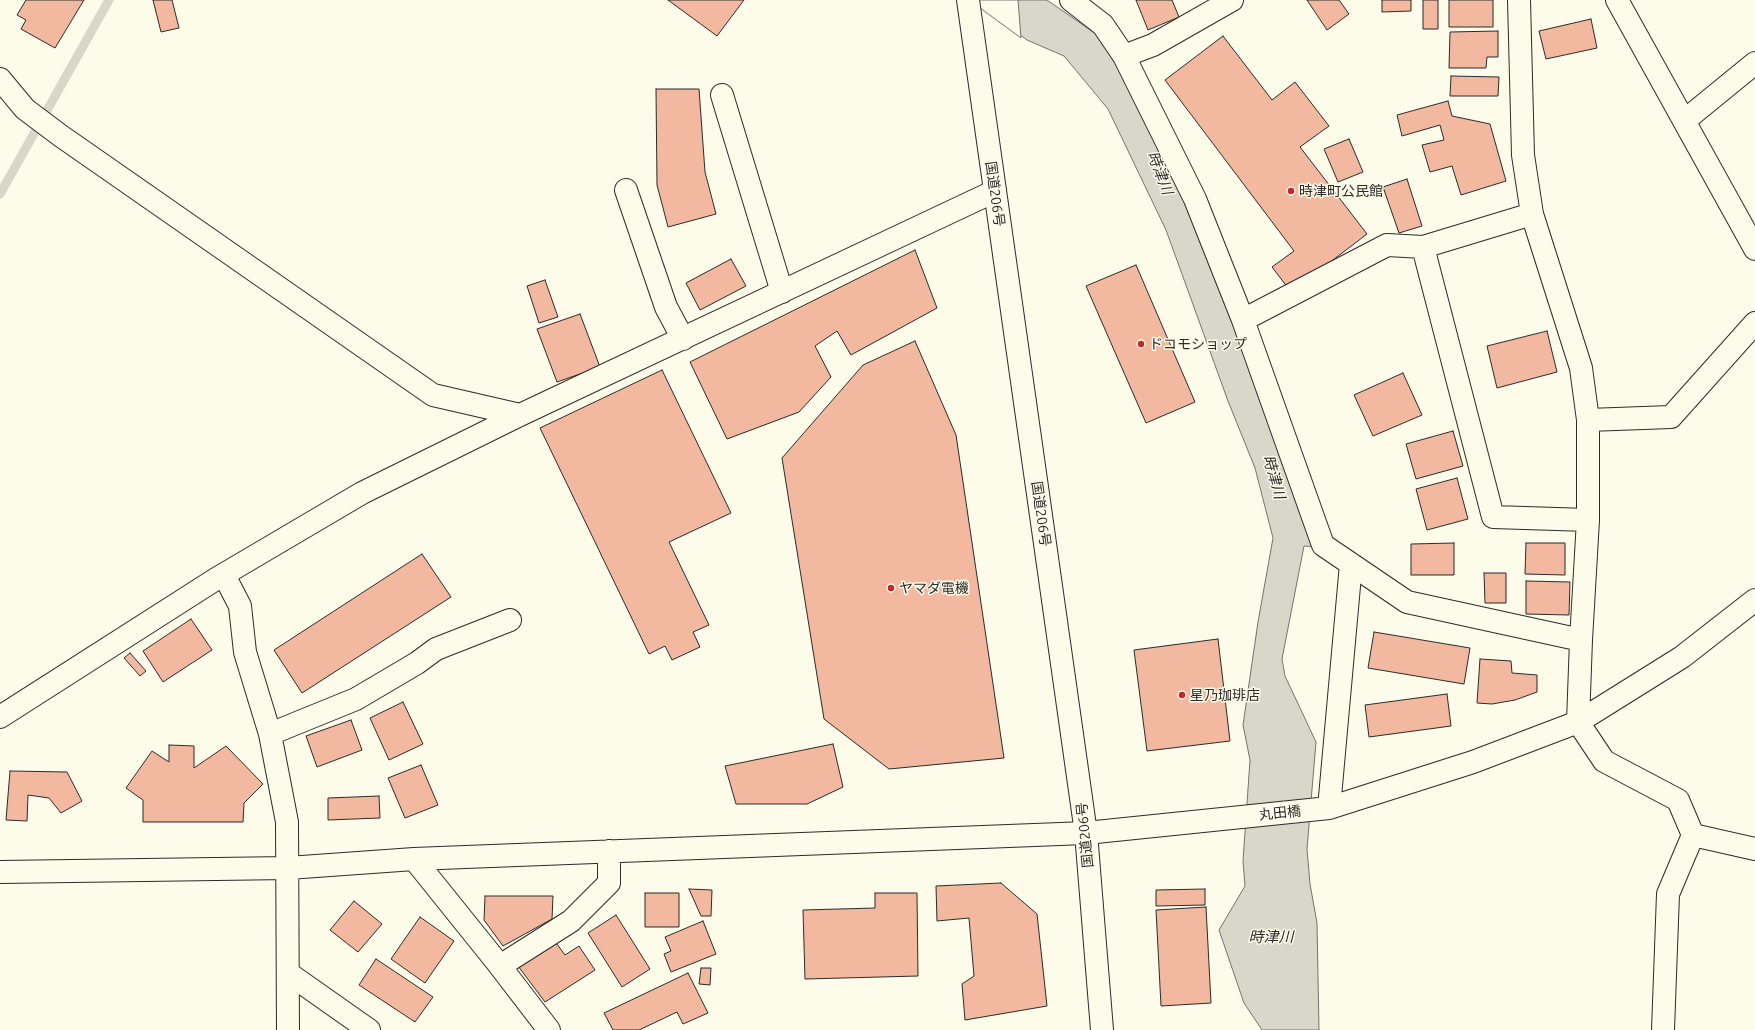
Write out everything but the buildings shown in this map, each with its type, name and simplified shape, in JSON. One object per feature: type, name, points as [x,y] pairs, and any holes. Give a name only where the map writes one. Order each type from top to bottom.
[{"type":"main road","name":"国道206号","points":[[968,0],[1086,833],[1102,1030]]},
{"type":"main road","points":[[1071,0],[1103,25],[1124,56],[1196,199],[1243,320],[1323,545],[1407,602],[1581,640]]},
{"type":"main road","points":[[1124,56],[1153,45],[1232,0]]},
{"type":"main road","points":[[1519,0],[1523,155],[1532,214],[1581,368],[1588,420],[1588,520],[1578,722],[1604,761],[1678,800],[1693,835],[1668,894],[1662,1030]]},
{"type":"main road","points":[[1617,0],[1755,249]]},
{"type":"main road","points":[[1684,121],[1755,64]]},
{"type":"main road","points":[[0,78],[25,109],[58,134],[433,395],[520,415]]},
{"type":"main road","points":[[722,95],[782,292]]},
{"type":"main road","points":[[626,190],[666,307],[683,339]]},
{"type":"main road","points":[[0,717],[224,575],[362,493],[520,415],[995,191]]},
{"type":"main road","points":[[1243,320],[1387,245],[1423,247],[1532,214]]},
{"type":"main road","points":[[1423,247],[1493,517],[1588,520]]},
{"type":"main road","points":[[1588,420],[1671,417],[1755,323]]},
{"type":"main road","points":[[1329,808],[1351,564]]},
{"type":"main road","points":[[224,575],[240,606],[245,652],[270,734],[287,822],[288,1030]]},
{"type":"main road","name":"丸田橋","points":[[0,872],[288,868],[414,859],[1086,833],[1329,808],[1473,762],[1578,722],[1682,657],[1755,600]]},
{"type":"main road","points":[[270,734],[356,699],[417,663],[436,649],[510,620]]},
{"type":"main road","points":[[1693,835],[1755,849]]},
{"type":"main road","points":[[500,966],[571,922],[608,883],[609,852]]},
{"type":"main road","points":[[414,859],[549,1030]]},
{"type":"main road","points":[[288,973],[369,1030]]},
{"type":"water","name":"時津川","points":[[973,0],[1047,0],[1096,34],[1118,66],[1204,243],[1318,547],[1304,546],[1282,659],[1285,676],[1316,742],[1307,849],[1310,884],[1317,923],[1319,1030],[1262,1030],[1244,1003],[1219,930],[1245,886],[1243,861],[1250,760],[1243,725],[1258,622],[1273,538],[1255,468],[1228,401],[1166,230],[1108,109],[1064,56],[1027,40]]},
{"type":"pier","points":[[971,0],[1018,0],[1021,38],[972,2]]},
{"type":"waterway","points":[[0,194],[109,0]]},
{"type":"place","name":"時津町公民館","points":[[1291,191]]},
{"type":"place","name":"ドコモショップ","points":[[1141,344]]},
{"type":"place","name":"ヤマダ電機","points":[[891,588]]},
{"type":"place","name":"星乃珈琲店","points":[[1182,695]]}]
